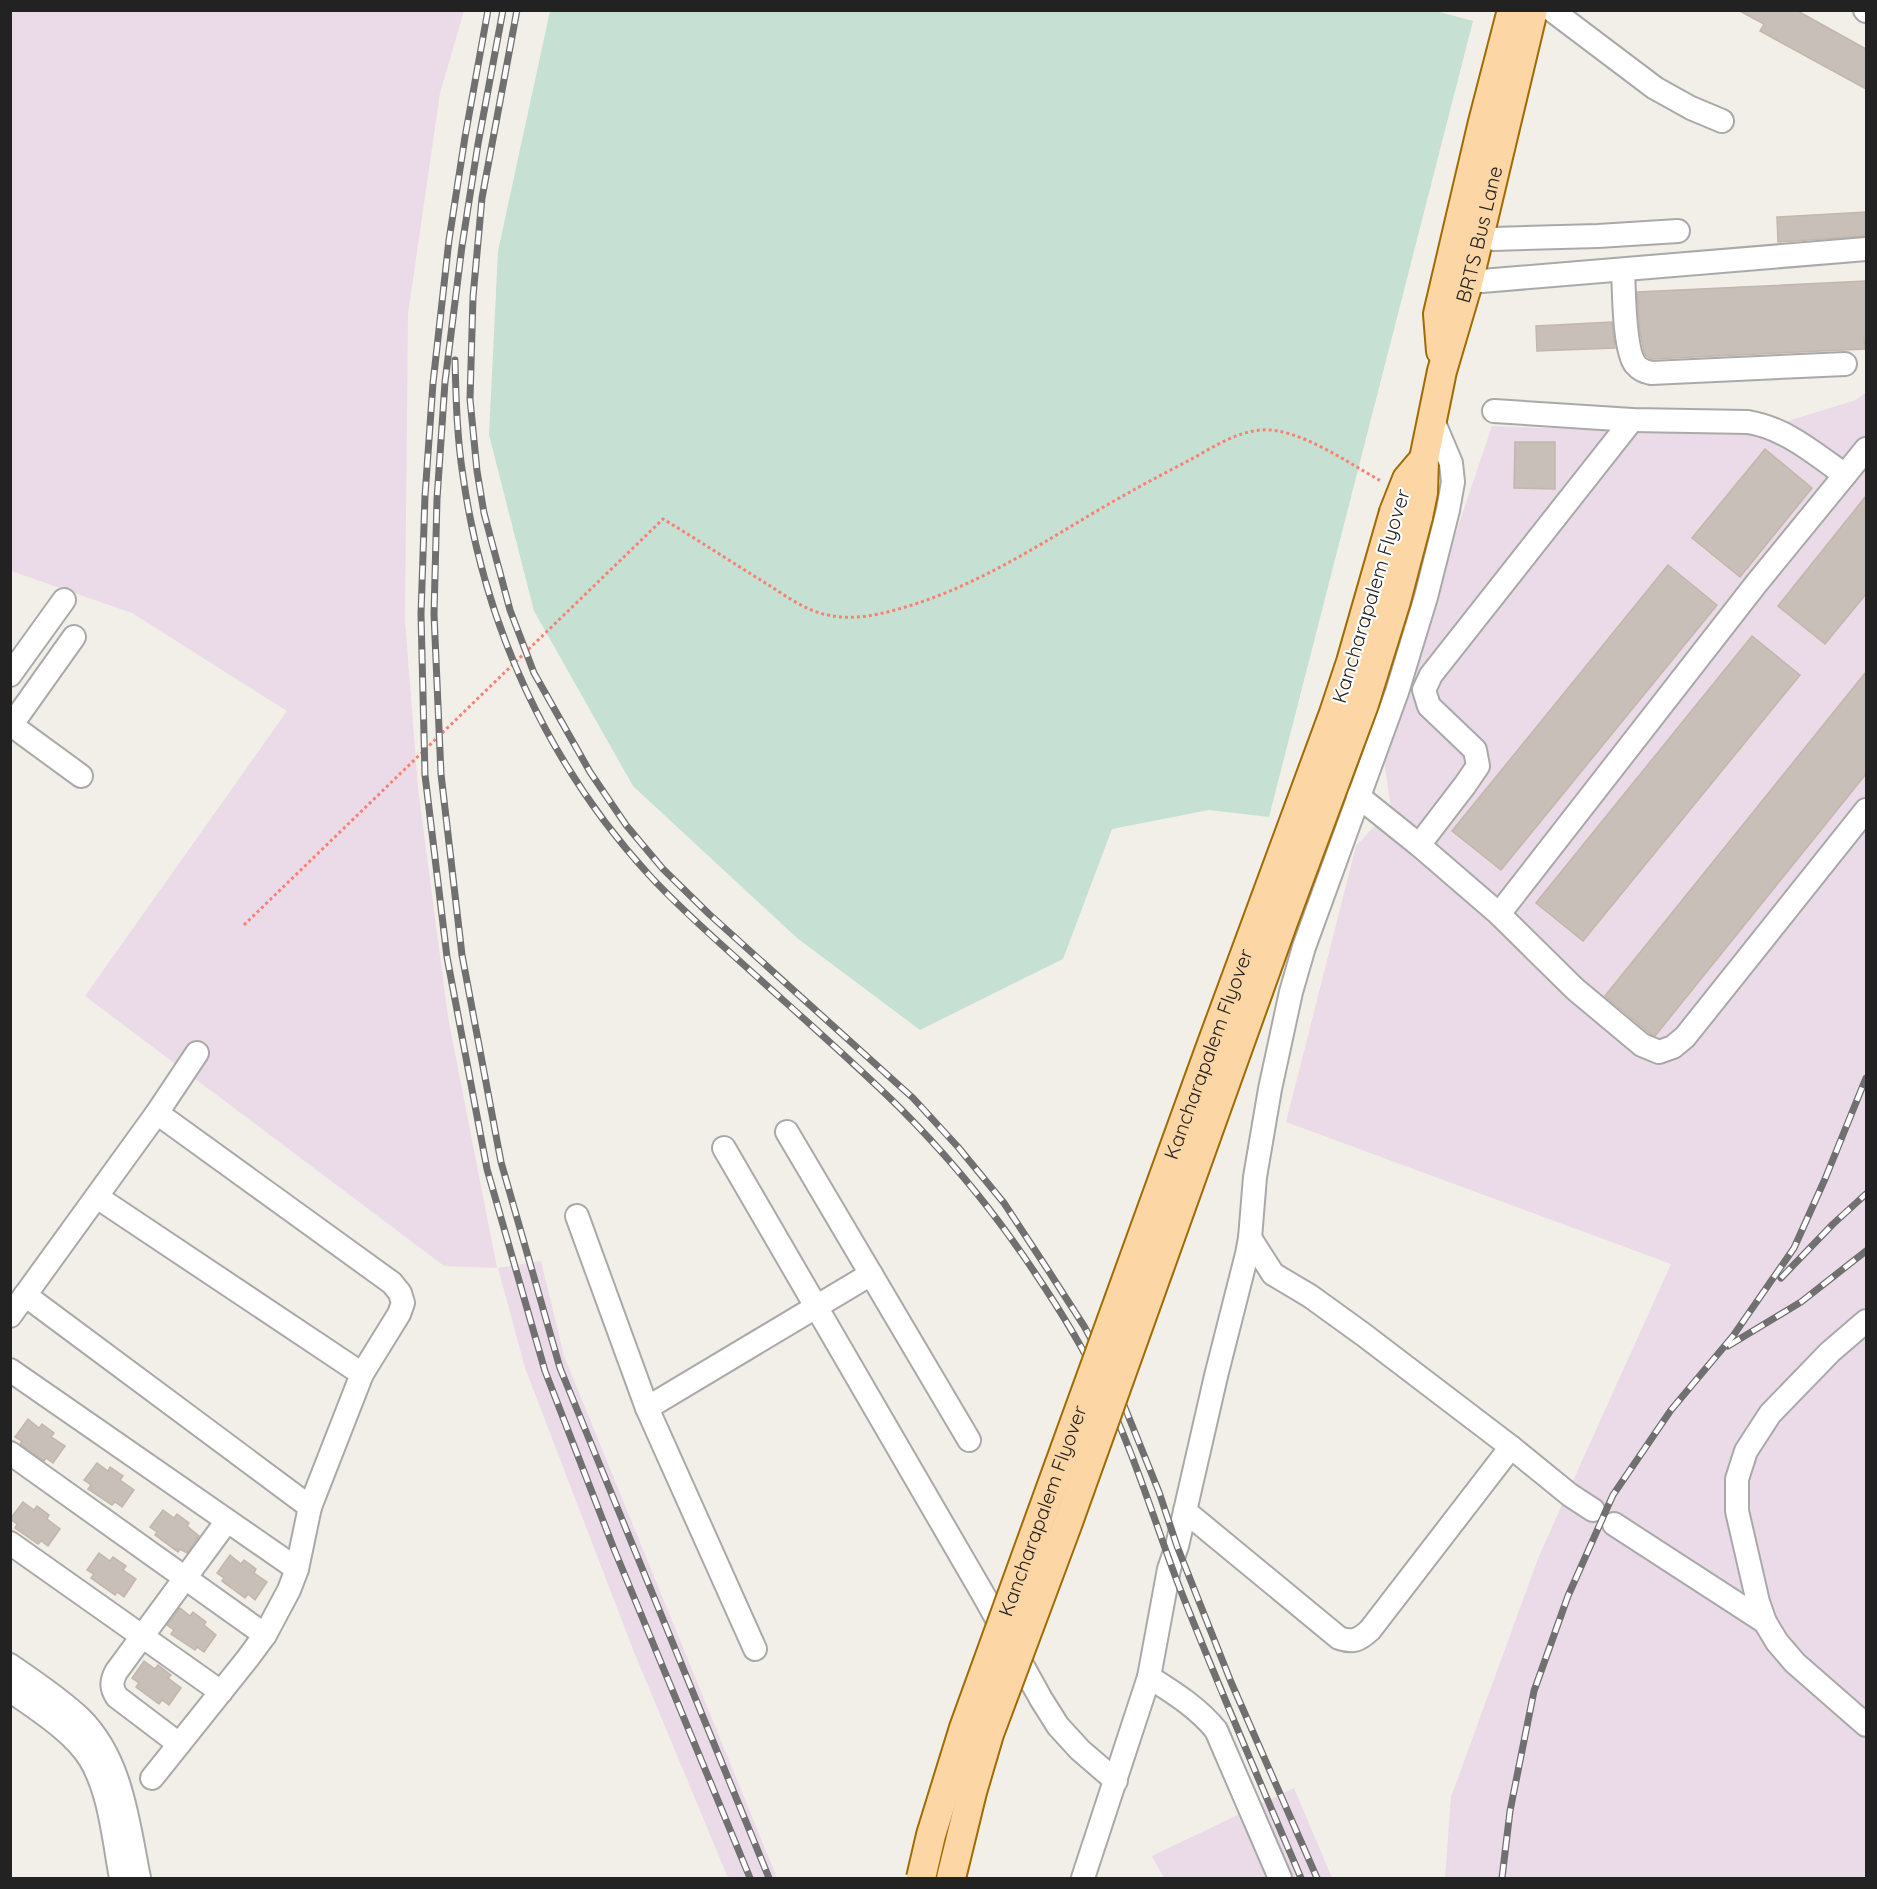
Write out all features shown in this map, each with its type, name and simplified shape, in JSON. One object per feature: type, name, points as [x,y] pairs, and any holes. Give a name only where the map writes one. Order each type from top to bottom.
[{"type":"main road","points":[[1442,371],[1438,314],[1512,10]]},
{"type":"main road","name":"BRTS Bus Lane","points":[[1424,459],[1442,371],[1468,283],[1533,10]]},
{"type":"main road","points":[[1442,371],[1471,324],[1553,11]]},
{"type":"main road","name":"Kancharapalem Flyover","points":[[921,1878],[931,1835],[964,1728],[1210,1049],[1335,713],[1404,507],[1423,493],[1424,459]]},
{"type":"main road","name":"Kancharapalem Flyover","points":[[951,1878],[989,1734],[1364,704],[1396,601],[1404,507]]},
{"type":"street","points":[[1553,11],[1655,88],[1691,108],[1722,121]]},
{"type":"street","points":[[1493,239],[1678,231]]},
{"type":"street","points":[[1598,236],[1600,272]]},
{"type":"street","points":[[1482,281],[1866,249]]},
{"type":"street","points":[[1623,270],[1628,343],[1631,356],[1643,371],[1651,373],[1845,364]]},
{"type":"street","points":[[1494,411],[1632,420],[1748,422],[1776,429],[1845,475]]},
{"type":"street","points":[[1083,1878],[1149,1677],[1169,1569],[1177,1546],[1250,1238],[1255,1178],[1264,1122],[1291,992],[1304,947],[1397,692],[1426,597],[1448,510],[1453,482],[1451,464],[1432,418]]},
{"type":"street","points":[[1419,845],[1478,766],[1474,750],[1429,706],[1424,690],[1431,675],[1632,420]]},
{"type":"street","points":[[1499,914],[1756,584],[1866,449]]},
{"type":"street","points":[[10,675],[64,600]]},
{"type":"street","points":[[74,637],[11,725],[81,776]]},
{"type":"street","points":[[1359,796],[1499,914],[1575,989],[1642,1045],[1659,1052],[1673,1047],[1685,1037],[1866,810]]},
{"type":"street","points":[[10,1316],[157,1113],[197,1053]]},
{"type":"street","points":[[152,1778],[265,1635],[289,1590],[297,1569],[310,1507],[362,1374],[399,1314],[403,1303],[400,1293],[392,1283],[157,1113]]},
{"type":"street","points":[[787,1132],[969,1440]]},
{"type":"street","points":[[724,1148],[1058,1726],[1080,1750],[1116,1781]]},
{"type":"street","points":[[97,1197],[362,1374]]},
{"type":"street","points":[[577,1216],[647,1408],[755,1649]]},
{"type":"street","points":[[1250,1238],[1273,1274],[1310,1296],[1364,1335],[1511,1447],[1569,1495],[1593,1510]]},
{"type":"street","points":[[647,1408],[870,1274]]},
{"type":"street","points":[[1240,1281],[1273,1274]]},
{"type":"street","points":[[25,1295],[310,1507]]},
{"type":"street","points":[[1866,1321],[1830,1352],[1770,1414],[1746,1451],[1737,1479],[1737,1511],[1758,1602],[1765,1622],[1777,1642],[1795,1662],[1866,1725]]},
{"type":"street","points":[[10,1370],[297,1569]]},
{"type":"street","points":[[1185,1511],[1339,1638],[1351,1642],[1360,1639],[1370,1630],[1511,1447]]},
{"type":"street","points":[[10,1453],[265,1635]]},
{"type":"street","points":[[179,1744],[117,1697],[112,1689],[112,1681],[116,1672],[227,1521]]},
{"type":"street","points":[[1614,1524],[1765,1622]]},
{"type":"street","points":[[10,1543],[221,1692]]},
{"type":"street","points":[[10,1665],[59,1700],[81,1719],[100,1743],[114,1771],[123,1797],[139,1878]]},
{"type":"street","points":[[1149,1677],[1203,1714],[1216,1730],[1280,1878]]},
{"type":"street","points":[[10,1690],[63,1728],[90,1757],[106,1802],[121,1878]]},
{"type":"path","points":[[244,925],[663,519],[799,604],[825,615],[845,618],[873,616],[943,595],[1021,557],[1143,484],[1234,437],[1260,430],[1284,432],[1307,440],[1404,507]]},
{"type":"shaded area","points":[[11,11],[464,11],[440,93],[408,314],[405,620],[418,788],[448,1017],[497,1268],[444,1266],[85,996],[287,711],[132,613],[11,571]]},
{"type":"shaded area","points":[[1866,392],[1866,1878],[1445,1878],[1451,1797],[1539,1556],[1671,1264],[1286,1122],[1356,846],[1391,808],[1384,761],[1424,627],[1492,426],[1742,435],[1856,400]]},
{"type":"shaded area","points":[[541,1261],[564,1356],[777,1878],[728,1878],[634,1652],[525,1368],[497,1268]]},
{"type":"shaded area","points":[[1294,1788],[1332,1878],[1164,1878],[1152,1856]]},
{"type":"green space","points":[[550,11],[1436,11],[1473,21],[1269,817],[1209,810],[1112,829],[1063,959],[920,1030],[797,938],[633,786],[534,611],[489,435],[498,251]]},
{"type":"building","points":[[1738,10],[1796,10],[1866,49],[1866,89],[1760,31],[1764,24]]},
{"type":"building","points":[[1866,212],[1866,236],[1778,242],[1777,217]]},
{"type":"building","points":[[1866,281],[1865,349],[1652,359],[1644,352],[1637,292]]},
{"type":"building","points":[[1612,322],[1615,348],[1537,351],[1536,326]]},
{"type":"building","points":[[1515,442],[1555,442],[1555,489],[1514,488]]},
{"type":"building","points":[[1765,449],[1812,488],[1740,577],[1692,538]]},
{"type":"building","points":[[1866,496],[1866,594],[1825,644],[1778,606]]},
{"type":"building","points":[[1668,565],[1717,605],[1501,870],[1452,831]]},
{"type":"building","points":[[1752,636],[1800,675],[1583,941],[1536,903]]},
{"type":"building","points":[[1866,672],[1866,774],[1655,1036],[1651,1034],[1605,996]]},
{"type":"building","points":[[28,1419],[39,1428],[42,1424],[54,1433],[51,1437],[65,1446],[53,1463],[46,1458],[44,1461],[20,1444],[22,1441],[15,1437]]},
{"type":"building","points":[[97,1463],[108,1471],[110,1467],[123,1476],[120,1480],[134,1490],[122,1507],[115,1502],[112,1505],[88,1489],[91,1485],[84,1480]]},
{"type":"building","points":[[23,1502],[34,1510],[37,1506],[49,1515],[47,1519],[60,1529],[48,1546],[41,1541],[38,1544],[15,1528],[17,1524],[10,1519]]},
{"type":"building","points":[[163,1510],[174,1518],[177,1514],[189,1523],[187,1526],[199,1536],[187,1553],[180,1549],[178,1552],[155,1535],[157,1532],[150,1527]]},
{"type":"building","points":[[99,1553],[110,1561],[113,1557],[126,1566],[123,1570],[136,1579],[124,1597],[117,1592],[115,1595],[91,1578],[94,1574],[87,1570]]},
{"type":"building","points":[[230,1555],[241,1564],[244,1560],[256,1569],[254,1573],[267,1582],[255,1600],[248,1594],[245,1598],[222,1581],[224,1578],[217,1573]]},
{"type":"building","points":[[180,1608],[190,1616],[193,1612],[206,1622],[204,1625],[216,1635],[204,1652],[197,1647],[195,1650],[171,1634],[174,1630],[167,1625]]},
{"type":"building","points":[[144,1661],[155,1669],[158,1665],[171,1675],[168,1678],[181,1688],[169,1705],[162,1700],[159,1704],[136,1687],[139,1683],[132,1678]]},
{"type":"railway","points":[[488,10],[449,240],[433,383],[425,496],[421,614],[425,775],[447,957],[487,1169],[545,1371],[614,1549],[750,1878]]},
{"type":"railway","points":[[503,10],[462,246],[445,382],[437,499],[434,614],[441,774],[462,955],[501,1162],[560,1368],[769,1878]]},
{"type":"railway","points":[[517,10],[482,198],[473,297],[470,399],[477,471],[484,513],[510,610],[534,673],[590,772],[626,825],[663,869],[709,914],[913,1098],[958,1147],[1004,1203],[1048,1270],[1084,1326],[1115,1383],[1231,1682],[1317,1878]]},
{"type":"railway","points":[[455,360],[456,404],[463,476],[473,531],[487,586],[526,690],[552,740],[581,788],[650,876],[691,917],[859,1068],[918,1126],[988,1208],[1044,1287],[1080,1344],[1114,1412],[1177,1581],[1301,1878]]},
{"type":"railway","points":[[1502,1878],[1510,1811],[1534,1691],[1568,1596],[1613,1495],[1671,1410],[1733,1336],[1794,1248],[1866,1078]]},
{"type":"railway","points":[[1781,1278],[1833,1224],[1866,1194]]},
{"type":"railway","points":[[1728,1346],[1801,1302],[1866,1251]]}]
